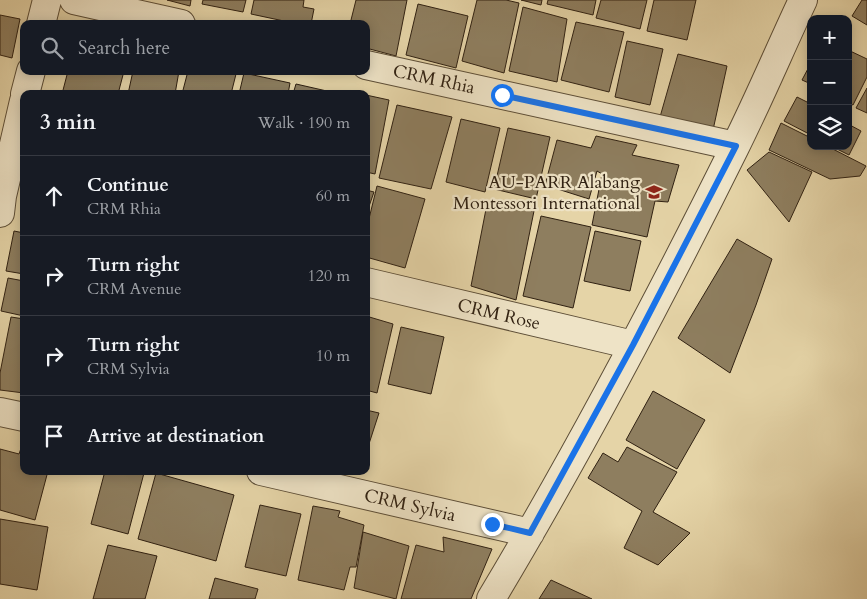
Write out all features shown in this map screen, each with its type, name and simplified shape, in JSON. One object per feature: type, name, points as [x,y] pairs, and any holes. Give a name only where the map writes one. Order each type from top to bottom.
[{"type":"street","points":[[42,20],[47,0]]},
{"type":"street","points":[[74,0],[163,20]]},
{"type":"street","points":[[491,599],[530,533],[633,345],[736,146],[803,0]]},
{"type":"street","name":"CRM Rhia","points":[[370,66],[736,146]]},
{"type":"street","points":[[27,90],[30,75]]},
{"type":"street","points":[[9,204],[20,128]]},
{"type":"street","name":"CRM Rose","points":[[370,283],[633,345]]},
{"type":"street","points":[[0,412],[20,416]]},
{"type":"street","name":"CRM Sylvia","points":[[277,475],[530,533]]},
{"type":"building","points":[[167,0],[191,0],[190,6]]},
{"type":"building","points":[[203,0],[246,0],[243,12],[202,4]]},
{"type":"building","points":[[254,0],[304,0],[303,7],[314,9],[312,20],[279,20],[251,14]]},
{"type":"building","points":[[356,0],[407,0],[396,56],[370,49],[370,20],[351,20]]},
{"type":"building","points":[[477,0],[506,0],[519,3],[504,73],[462,61]]},
{"type":"building","points":[[521,0],[542,0],[541,5]]},
{"type":"building","points":[[548,0],[596,0],[593,15],[547,4]]},
{"type":"building","points":[[601,0],[647,0],[640,29],[596,18]]},
{"type":"building","points":[[654,0],[696,0],[687,40],[647,31]]},
{"type":"building","points":[[862,0],[867,0],[867,25],[852,16]]},
{"type":"building","points":[[418,4],[468,16],[456,68],[406,55]]},
{"type":"building","points":[[523,7],[567,19],[557,82],[509,71]]},
{"type":"building","points":[[0,15],[20,19],[12,58],[0,55]]},
{"type":"building","points":[[576,22],[624,32],[609,92],[561,80]]},
{"type":"building","points":[[627,41],[663,49],[650,105],[615,97]]},
{"type":"building","points":[[852,52],[867,59],[867,77],[853,105]]},
{"type":"building","points":[[678,54],[727,66],[713,130],[660,117]]},
{"type":"building","points":[[807,71],[807,82],[802,80]]},
{"type":"building","points":[[67,75],[123,75],[119,90],[63,90]]},
{"type":"building","points":[[132,75],[178,75],[176,90],[129,90]]},
{"type":"building","points":[[187,75],[236,75],[232,90],[183,90]]},
{"type":"building","points":[[244,75],[253,75],[290,83],[289,90],[240,90]]},
{"type":"building","points":[[296,84],[322,90],[294,90]]},
{"type":"building","points":[[867,88],[867,113],[856,108]]},
{"type":"building","points":[[370,96],[389,100],[375,174],[370,173]]},
{"type":"building","points":[[797,97],[807,102],[807,133],[784,121]]},
{"type":"building","points":[[397,105],[452,117],[431,189],[379,178]]},
{"type":"building","points":[[461,119],[500,128],[485,192],[446,182]]},
{"type":"building","points":[[781,123],[807,136],[807,150],[835,150],[866,166],[860,176],[830,179],[769,150]]},
{"type":"building","points":[[852,126],[861,131],[852,149]]},
{"type":"building","points":[[508,128],[550,137],[536,199],[494,189]]},
{"type":"building","points":[[596,136],[637,145],[632,155],[679,165],[668,202],[655,201],[647,237],[592,225],[602,174],[597,171],[589,199],[545,185],[557,140],[591,148]]},
{"type":"building","points":[[839,150],[852,150],[849,155]]},
{"type":"building","points":[[769,152],[812,172],[789,222],[747,170]]},
{"type":"building","points":[[377,186],[425,199],[405,268],[370,258],[370,215]]},
{"type":"building","points":[[370,191],[374,192],[370,204]]},
{"type":"building","points":[[487,204],[534,211],[516,300],[471,286]]},
{"type":"building","points":[[541,216],[591,227],[573,308],[523,296]]},
{"type":"building","points":[[14,231],[20,232],[20,273],[6,271]]},
{"type":"building","points":[[595,231],[641,241],[630,291],[584,281]]},
{"type":"building","points":[[737,239],[772,259],[730,373],[678,338]]},
{"type":"building","points":[[8,278],[20,280],[20,315],[1,311]]},
{"type":"building","points":[[11,317],[20,318],[20,392],[0,390],[0,373]]},
{"type":"building","points":[[370,317],[393,324],[377,393],[370,391]]},
{"type":"building","points":[[401,327],[444,337],[431,394],[388,384]]},
{"type":"building","points":[[653,391],[705,420],[677,469],[626,440]]},
{"type":"building","points":[[370,411],[379,413],[370,441]]},
{"type":"building","points":[[627,447],[677,472],[653,512],[690,533],[658,565],[624,548],[642,511],[588,478],[603,453],[618,462]]},
{"type":"building","points":[[0,449],[19,454],[20,451],[20,475],[47,475],[35,520],[0,510]]},
{"type":"building","points":[[104,475],[143,475],[128,534],[91,524]]},
{"type":"building","points":[[155,475],[163,475],[234,495],[216,561],[138,539]]},
{"type":"building","points":[[260,505],[301,514],[286,576],[245,567]]},
{"type":"building","points":[[313,506],[340,511],[338,517],[364,525],[356,567],[350,567],[344,590],[298,580]]},
{"type":"building","points":[[0,519],[48,527],[37,590],[0,584]]},
{"type":"building","points":[[363,532],[409,546],[396,599],[354,588]]},
{"type":"building","points":[[443,537],[492,549],[471,599],[401,599],[416,545],[444,552]]},
{"type":"building","points":[[108,545],[157,556],[145,599],[93,599]]},
{"type":"building","points":[[215,578],[258,589],[255,599],[209,599]]},
{"type":"building","points":[[551,580],[592,599],[539,599]]},
{"type":"place","name":"AU-PARR Alabang Montessori International","points":[[654,192]]},
{"type":"route","points":[[492,524],[530,533],[633,345],[736,146],[502,95]]}]
